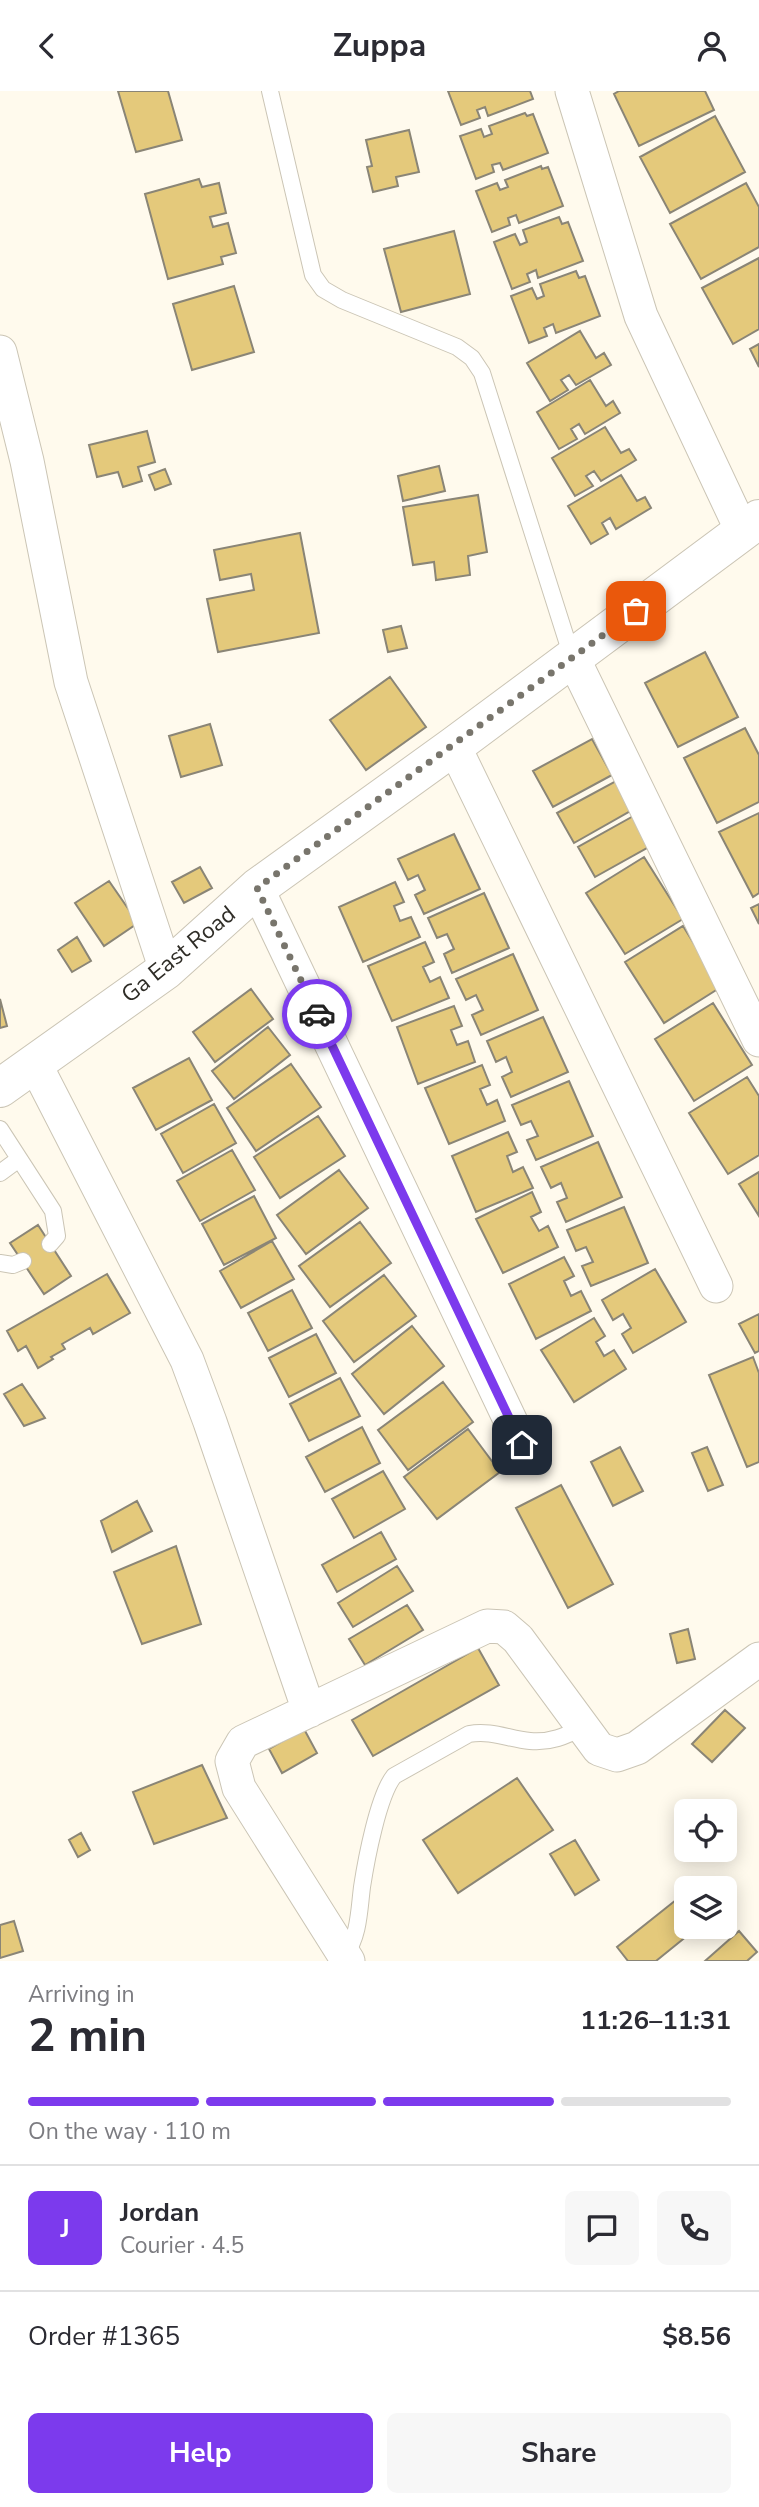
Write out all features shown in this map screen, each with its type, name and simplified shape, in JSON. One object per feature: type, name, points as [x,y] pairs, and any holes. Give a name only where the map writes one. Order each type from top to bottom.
[{"type":"street","points":[[572,91],[641,316],[751,525]]},
{"type":"street","points":[[0,352],[14,464],[71,682],[166,969]]},
{"type":"street","name":"Ga East Road","points":[[0,1088],[166,969],[257,888],[454,746],[751,525]]},
{"type":"street","points":[[573,658],[759,1040]]},
{"type":"street","points":[[454,746],[716,1286]]},
{"type":"street","points":[[257,888],[522,1445]]},
{"type":"street","points":[[34,1062],[187,1360],[309,1711]]},
{"type":"street","points":[[346,1958],[239,1788],[232,1762],[243,1742],[487,1626],[504,1627],[518,1639],[599,1749],[617,1755],[637,1748],[759,1659]]},
{"type":"lane","points":[[270,91],[313,275],[323,289],[342,300],[457,347],[472,358],[482,373],[573,658]]},
{"type":"lane","points":[[0,1129],[53,1211],[57,1236],[50,1244]]},
{"type":"lane","points":[[0,1173],[19,1159]]},
{"type":"lane","points":[[0,1263],[13,1265],[23,1261]]},
{"type":"lane","points":[[346,1958],[355,1937],[363,1882],[375,1829],[387,1786],[394,1776],[469,1734],[480,1732],[531,1741],[550,1740],[562,1738],[583,1727]]},
{"type":"building","points":[[118,91],[168,91],[182,140],[136,152]]},
{"type":"building","points":[[448,91],[530,91],[533,99],[488,116],[485,107],[477,110],[480,118],[461,125]]},
{"type":"building","points":[[619,91],[705,91],[714,110],[639,146],[614,94]]},
{"type":"building","points":[[525,113],[527,116],[533,114],[548,153],[503,170],[500,163],[492,165],[494,172],[476,179],[460,136],[481,129],[484,137],[492,134],[489,126]]},
{"type":"building","points":[[715,116],[745,172],[670,213],[640,157]]},
{"type":"building","points":[[409,130],[419,172],[396,177],[398,186],[373,192],[367,167],[372,166],[366,140]]},
{"type":"building","points":[[541,166],[542,169],[548,167],[563,206],[519,223],[516,215],[508,218],[510,225],[492,232],[476,191],[497,183],[500,190],[508,187],[505,180]]},
{"type":"building","points":[[199,179],[202,187],[219,183],[226,213],[210,217],[213,227],[228,223],[236,253],[221,257],[223,264],[168,279],[145,194]]},
{"type":"building","points":[[746,183],[759,207],[759,247],[701,279],[670,224]]},
{"type":"building","points":[[559,217],[562,224],[568,222],[583,261],[538,278],[536,270],[527,274],[530,282],[512,289],[494,242],[515,234],[520,245],[527,242],[523,230]]},
{"type":"building","points":[[454,231],[470,294],[401,312],[384,249]]},
{"type":"building","points":[[759,258],[759,329],[733,344],[702,288]]},
{"type":"building","points":[[576,271],[579,278],[585,276],[600,316],[556,333],[553,324],[544,328],[547,336],[529,343],[511,296],[532,288],[537,299],[544,296],[540,284]]},
{"type":"building","points":[[234,286],[254,352],[192,370],[173,304]]},
{"type":"building","points":[[580,331],[596,358],[604,353],[611,365],[576,385],[569,375],[561,380],[568,390],[550,401],[527,363]]},
{"type":"building","points":[[759,344],[759,367],[750,349]]},
{"type":"building","points":[[590,380],[606,406],[613,401],[620,413],[585,434],[579,424],[571,429],[577,439],[559,449],[537,412]]},
{"type":"building","points":[[605,427],[621,453],[629,449],[636,460],[601,481],[594,471],[586,476],[593,486],[575,496],[552,458]]},
{"type":"building","points":[[147,431],[155,462],[138,467],[142,481],[123,487],[118,472],[97,477],[89,445]]},
{"type":"building","points":[[439,466],[445,491],[403,501],[398,476]]},
{"type":"building","points":[[165,469],[171,484],[155,490],[149,475]]},
{"type":"building","points":[[621,475],[637,501],[645,497],[651,508],[616,529],[610,518],[602,523],[608,534],[591,544],[568,506]]},
{"type":"building","points":[[478,495],[487,552],[468,556],[470,575],[436,580],[434,562],[413,565],[403,507]]},
{"type":"building","points":[[300,533],[319,633],[218,652],[207,599],[254,590],[251,574],[220,580],[214,550]]},
{"type":"building","points":[[401,626],[407,648],[388,652],[383,630]]},
{"type":"building","points":[[705,652],[738,717],[678,747],[645,683]]},
{"type":"building","points":[[390,677],[426,727],[366,770],[330,720]]},
{"type":"building","points":[[210,724],[222,765],[181,777],[169,736]]},
{"type":"building","points":[[745,728],[759,755],[759,802],[717,823],[684,758]]},
{"type":"building","points":[[592,739],[612,775],[553,807],[533,771]]},
{"type":"building","points":[[616,781],[632,810],[574,843],[557,813]]},
{"type":"building","points":[[759,813],[759,893],[753,897],[719,832]]},
{"type":"building","points":[[637,814],[654,844],[595,877],[578,847]]},
{"type":"building","points":[[454,834],[480,889],[424,914],[415,895],[425,890],[418,875],[408,880],[398,859]]},
{"type":"building","points":[[644,857],[683,919],[625,954],[586,893]]},
{"type":"building","points":[[200,867],[212,888],[184,903],[172,882]]},
{"type":"building","points":[[109,881],[138,923],[104,946],[75,903]]},
{"type":"building","points":[[395,882],[404,902],[394,906],[400,921],[411,917],[420,937],[363,962],[339,907]]},
{"type":"building","points":[[484,893],[509,948],[452,973],[444,954],[454,949],[447,934],[437,938],[428,918]]},
{"type":"building","points":[[759,904],[759,924],[751,908]]},
{"type":"building","points":[[683,926],[721,987],[664,1023],[625,962]]},
{"type":"building","points":[[77,937],[91,961],[72,972],[58,950]]},
{"type":"building","points":[[425,942],[434,962],[423,967],[430,982],[440,977],[449,998],[392,1021],[368,966]]},
{"type":"building","points":[[513,954],[538,1010],[481,1035],[472,1015],[483,1010],[476,995],[466,1000],[456,979]]},
{"type":"building","points":[[251,989],[273,1019],[215,1062],[193,1032]]},
{"type":"building","points":[[0,999],[7,1026],[0,1028]]},
{"type":"building","points":[[713,1003],[752,1065],[694,1101],[655,1039]]},
{"type":"building","points":[[454,1006],[462,1026],[451,1030],[457,1045],[468,1041],[475,1062],[418,1084],[397,1027]]},
{"type":"building","points":[[543,1017],[568,1072],[511,1097],[502,1077],[512,1072],[506,1057],[496,1062],[487,1041]]},
{"type":"building","points":[[268,1027],[290,1055],[234,1099],[212,1071]]},
{"type":"building","points":[[189,1058],[212,1100],[156,1130],[133,1088]]},
{"type":"building","points":[[291,1064],[321,1107],[256,1151],[227,1108]]},
{"type":"building","points":[[482,1065],[490,1085],[480,1089],[487,1105],[497,1100],[505,1121],[449,1144],[425,1088]]},
{"type":"building","points":[[747,1077],[759,1096],[759,1155],[728,1174],[689,1113]]},
{"type":"building","points":[[569,1081],[593,1136],[536,1160],[527,1140],[538,1136],[531,1121],[521,1125],[512,1105]]},
{"type":"building","points":[[214,1104],[236,1143],[183,1173],[161,1134]]},
{"type":"building","points":[[318,1116],[345,1156],[280,1198],[254,1157]]},
{"type":"building","points":[[508,1132],[517,1152],[507,1156],[513,1172],[523,1167],[533,1188],[476,1212],[452,1156]]},
{"type":"building","points":[[598,1142],[622,1197],[566,1222],[557,1202],[567,1198],[561,1183],[551,1188],[541,1167]]},
{"type":"building","points":[[232,1150],[255,1190],[200,1221],[177,1181]]},
{"type":"building","points":[[339,1170],[368,1208],[306,1254],[277,1215]]},
{"type":"building","points":[[759,1172],[759,1216],[739,1184]]},
{"type":"building","points":[[532,1192],[541,1212],[531,1217],[539,1231],[548,1226],[558,1247],[503,1273],[476,1219]]},
{"type":"building","points":[[254,1196],[276,1238],[224,1265],[202,1224]]},
{"type":"building","points":[[624,1207],[648,1263],[591,1286],[582,1266],[593,1262],[586,1247],[576,1251],[567,1230]]},
{"type":"building","points":[[360,1222],[391,1263],[330,1307],[299,1266]]},
{"type":"building","points":[[38,1225],[71,1276],[44,1294],[10,1243]]},
{"type":"building","points":[[272,1241],[294,1279],[241,1308],[220,1271]]},
{"type":"building","points":[[564,1257],[574,1276],[564,1281],[571,1296],[581,1291],[591,1311],[536,1339],[509,1284]]},
{"type":"building","points":[[655,1269],[686,1322],[633,1353],[622,1334],[631,1328],[623,1314],[613,1320],[602,1300]]},
{"type":"building","points":[[107,1274],[130,1313],[93,1334],[90,1328],[62,1344],[65,1349],[38,1368],[26,1346],[18,1351],[7,1331]]},
{"type":"building","points":[[384,1275],[416,1316],[354,1362],[323,1321]]},
{"type":"building","points":[[292,1290],[312,1328],[268,1351],[248,1313]]},
{"type":"building","points":[[759,1314],[759,1351],[755,1353],[739,1324]]},
{"type":"building","points":[[594,1318],[605,1336],[596,1342],[604,1356],[614,1350],[626,1369],[574,1402],[541,1350]]},
{"type":"building","points":[[412,1326],[444,1366],[384,1414],[352,1374]]},
{"type":"building","points":[[316,1334],[336,1373],[289,1397],[269,1358]]},
{"type":"building","points":[[753,1357],[759,1373],[759,1462],[747,1467],[709,1375]]},
{"type":"building","points":[[340,1378],[360,1416],[309,1441],[290,1404]]},
{"type":"building","points":[[443,1382],[473,1422],[408,1470],[378,1430]]},
{"type":"building","points":[[22,1384],[45,1418],[24,1426],[4,1394]]},
{"type":"building","points":[[362,1427],[380,1463],[325,1492],[306,1457]]},
{"type":"building","points":[[468,1429],[500,1472],[437,1519],[404,1477]]},
{"type":"building","points":[[620,1447],[643,1491],[613,1506],[591,1462]]},
{"type":"building","points":[[707,1447],[723,1485],[708,1491],[692,1453]]},
{"type":"building","points":[[383,1471],[405,1509],[354,1538],[332,1499]]},
{"type":"building","points":[[561,1485],[613,1584],[568,1608],[516,1508]]},
{"type":"building","points":[[137,1501],[152,1531],[112,1552],[101,1521]]},
{"type":"building","points":[[381,1532],[396,1559],[337,1592],[322,1565]]},
{"type":"building","points":[[176,1546],[201,1624],[142,1644],[114,1572]]},
{"type":"building","points":[[397,1566],[413,1591],[353,1627],[338,1603]]},
{"type":"building","points":[[407,1605],[423,1630],[365,1665],[349,1639]]},
{"type":"building","points":[[688,1629],[695,1659],[677,1663],[670,1634]]},
{"type":"building","points":[[478,1648],[499,1685],[373,1756],[352,1720]]},
{"type":"building","points":[[725,1710],[745,1728],[712,1762],[692,1744]]},
{"type":"building","points":[[304,1729],[317,1753],[282,1773],[269,1749]]},
{"type":"building","points":[[202,1765],[227,1818],[154,1844],[133,1792]]},
{"type":"building","points":[[517,1778],[553,1830],[458,1893],[423,1840]]},
{"type":"building","points":[[81,1833],[90,1850],[78,1857],[69,1840]]},
{"type":"building","points":[[575,1840],[599,1880],[575,1895],[550,1854]]},
{"type":"building","points":[[674,1902],[674,1939],[683,1939],[656,1961],[628,1961],[617,1947]]},
{"type":"building","points":[[14,1921],[23,1951],[0,1958],[0,1925]]},
{"type":"building","points":[[739,1931],[757,1952],[747,1961],[705,1961],[730,1939],[737,1939]]},
{"type":"way so far","points":[[317,1014],[257,888],[636,611]]},
{"type":"route","points":[[317,1014],[522,1445]]}]
